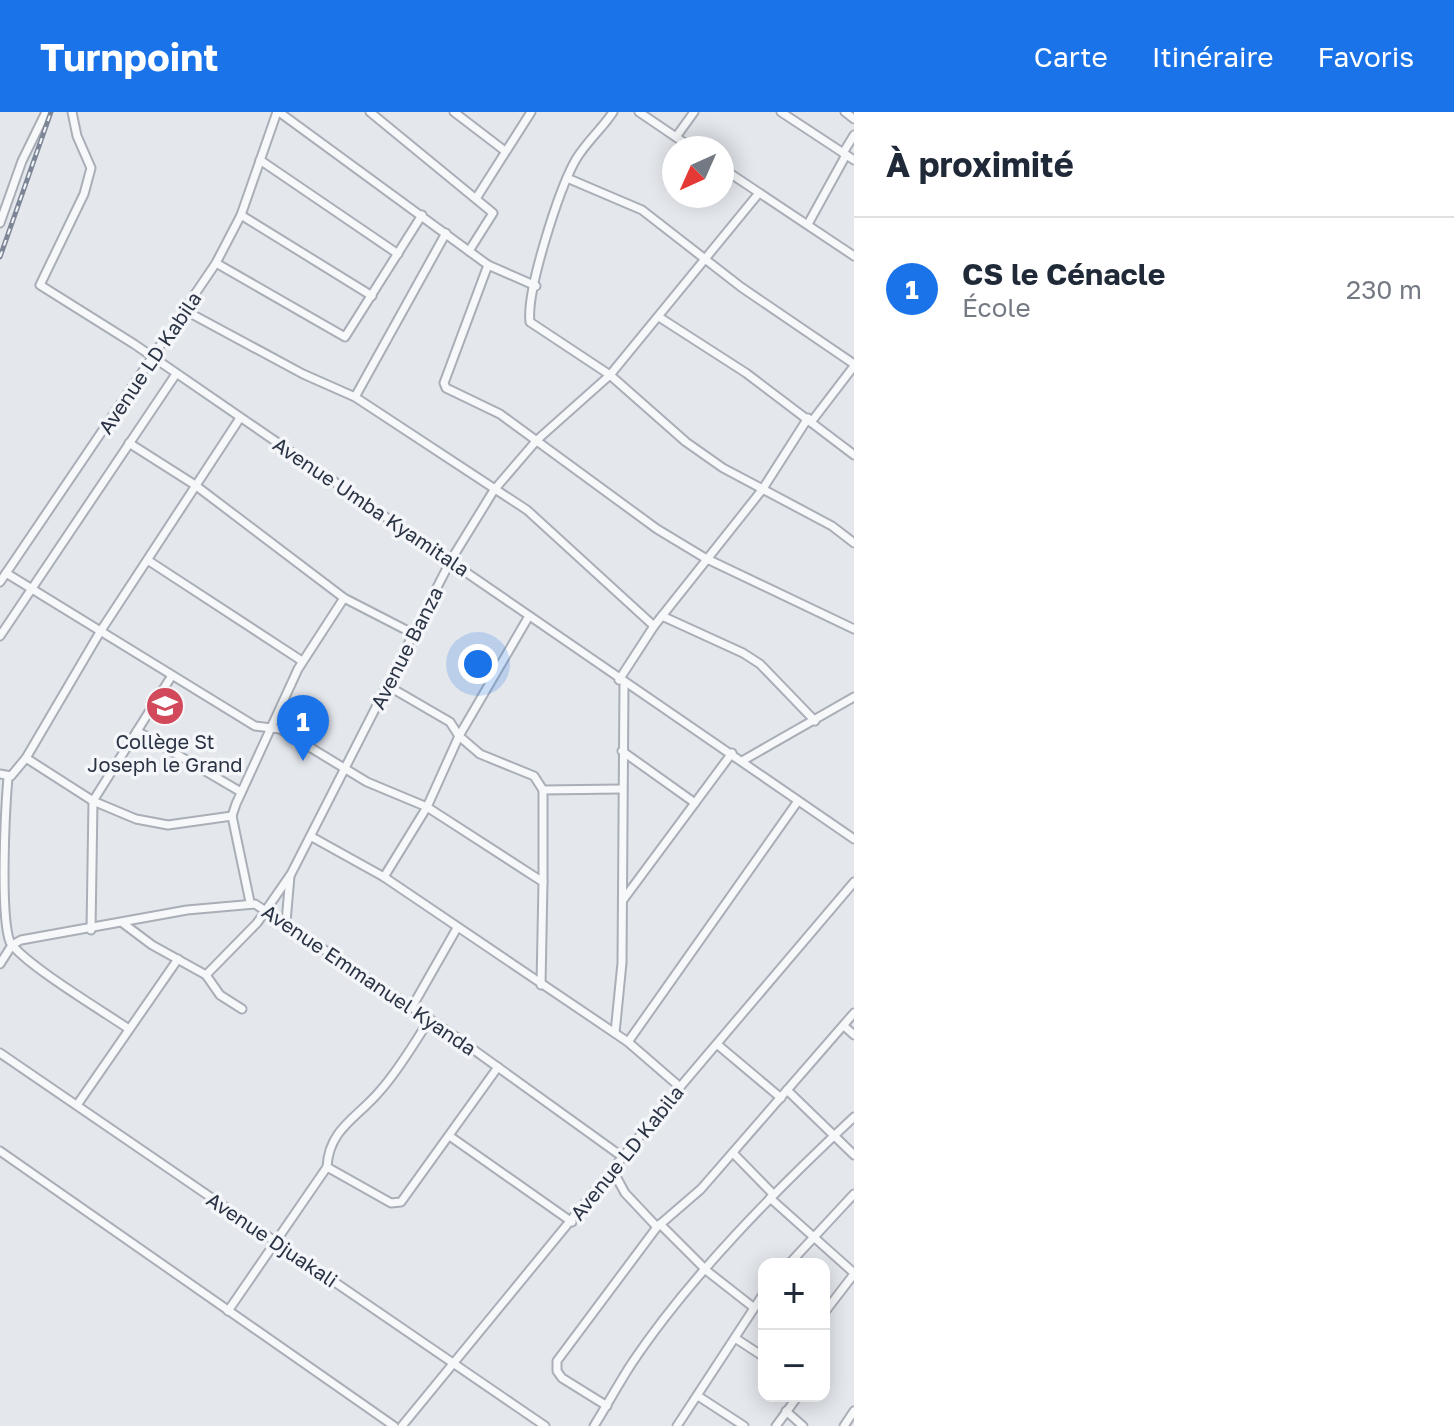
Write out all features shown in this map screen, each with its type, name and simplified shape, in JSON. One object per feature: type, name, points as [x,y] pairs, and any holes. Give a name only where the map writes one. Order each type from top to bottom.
[{"type":"street","points":[[0,223],[26,152],[46,112]]},
{"type":"street","name":"Avenue Umba Kyamitala","points":[[72,112],[77,136],[91,168],[84,194],[40,285],[154,358],[451,560],[622,682],[732,753],[854,839]]},
{"type":"street","points":[[278,112],[488,265],[536,286]]},
{"type":"street","name":"Avenue LD Kabila","points":[[0,582],[216,263],[241,215],[278,112]]},
{"type":"street","points":[[370,112],[477,197],[494,216],[469,251]]},
{"type":"street","points":[[454,112],[505,151]]},
{"type":"street","points":[[477,197],[531,112]]},
{"type":"street","points":[[613,112],[579,155],[567,178],[536,286],[530,322],[610,375],[686,442],[762,490],[832,526],[854,543]]},
{"type":"street","points":[[639,112],[675,136]]},
{"type":"street","points":[[677,136],[694,112]]},
{"type":"street","points":[[781,112],[854,160]]},
{"type":"street","points":[[845,112],[854,119]]},
{"type":"street","points":[[808,224],[854,135]]},
{"type":"street","points":[[260,160],[398,254]]},
{"type":"street","points":[[734,176],[854,256]]},
{"type":"street","points":[[567,178],[610,199],[642,210],[741,287],[854,365],[810,419],[762,490],[654,626],[622,682],[623,900],[615,1033]]},
{"type":"street","name":"Avenue Banza","points":[[206,975],[246,935],[291,874],[348,768],[451,560],[494,490],[537,440],[610,375],[759,193]]},
{"type":"street","points":[[241,215],[372,296]]},
{"type":"street","points":[[216,263],[342,337],[349,334],[422,215]]},
{"type":"street","points":[[355,397],[446,233]]},
{"type":"street","points":[[488,265],[444,386],[500,414],[657,529],[705,558],[854,629]]},
{"type":"street","points":[[186,311],[303,374],[355,397],[533,514],[654,626]]},
{"type":"street","points":[[659,317],[810,419],[854,455]]},
{"type":"street","name":"Avenue LD Kabila","points":[[0,636],[176,374]]},
{"type":"street","points":[[129,1029],[12,945],[3,910],[4,776],[26,758],[100,632],[240,418]]},
{"type":"street","points":[[129,443],[195,485],[344,598],[414,634]]},
{"type":"street","points":[[149,561],[302,661]]},
{"type":"street","points":[[6,573],[255,726],[280,729],[367,782],[427,807],[543,882]]},
{"type":"street","points":[[250,902],[232,816],[302,661],[344,598]]},
{"type":"street","points":[[384,877],[427,807],[459,736],[529,616]]},
{"type":"street","points":[[662,616],[752,659],[815,721]]},
{"type":"street","points":[[91,930],[93,801],[171,677]]},
{"type":"street","points":[[388,686],[450,722],[459,736],[480,754],[534,776],[543,790],[541,985]]},
{"type":"street","points":[[742,761],[854,697]]},
{"type":"street","points":[[137,731],[241,792]]},
{"type":"street","points":[[622,751],[695,803]]},
{"type":"street","points":[[623,900],[732,753]]},
{"type":"street","points":[[26,758],[93,801],[156,824],[232,816]]},
{"type":"street","points":[[543,790],[621,789]]},
{"type":"street","points":[[628,1042],[798,801]]},
{"type":"street","points":[[312,837],[384,877],[615,1033],[680,1087]]},
{"type":"street","points":[[286,922],[291,874]]},
{"type":"street","name":"Avenue LD Kabila","points":[[408,1424],[680,1087],[854,882]]},
{"type":"street","name":"Avenue Emmanuel Kyanda","points":[[12,945],[21,940],[250,902],[266,909],[430,1019],[624,1158]]},
{"type":"street","points":[[124,924],[206,975],[220,995],[242,1009]]},
{"type":"street","points":[[412,1007],[457,928]]},
{"type":"street","points":[[0,964],[12,945]]},
{"type":"street","points":[[77,1105],[178,959]]},
{"type":"street","points":[[607,1406],[562,1378],[557,1371],[557,1361],[658,1226],[701,1189],[854,1013]]},
{"type":"street","points":[[228,1311],[327,1167],[328,1151],[338,1131],[379,1093],[430,1019]]},
{"type":"street","points":[[844,1026],[854,1035]]},
{"type":"street","points":[[718,1045],[781,1098]]},
{"type":"street","name":"Avenue Djuakali","points":[[0,1053],[545,1426]]},
{"type":"street","points":[[327,1167],[397,1204],[451,1137],[498,1067]]},
{"type":"street","points":[[787,1090],[854,1155]]},
{"type":"street","points":[[594,1426],[640,1352],[707,1271],[772,1196],[854,1117]]},
{"type":"street","points":[[451,1137],[572,1222]]},
{"type":"street","points":[[0,1151],[394,1426]]},
{"type":"street","points":[[733,1153],[811,1238],[854,1274],[830,1305]]},
{"type":"street","points":[[613,1171],[633,1203],[707,1271],[753,1307]]},
{"type":"street","points":[[794,1258],[854,1194]]},
{"type":"street","points":[[677,1426],[758,1301]]},
{"type":"street","points":[[735,1338],[758,1353]]},
{"type":"street","points":[[698,1396],[744,1426]]},
{"type":"street","points":[[776,1426],[793,1402]]},
{"type":"street","points":[[786,1411],[803,1426]]},
{"type":"street","points":[[844,1426],[854,1411]]},
{"type":"railway","points":[[0,257],[51,112]]},
{"type":"place","name":"Collège St Joseph le Grand","points":[[165,706]]},
{"type":"place","name":"CS le Cénacle","points":[[303,761]]}]
